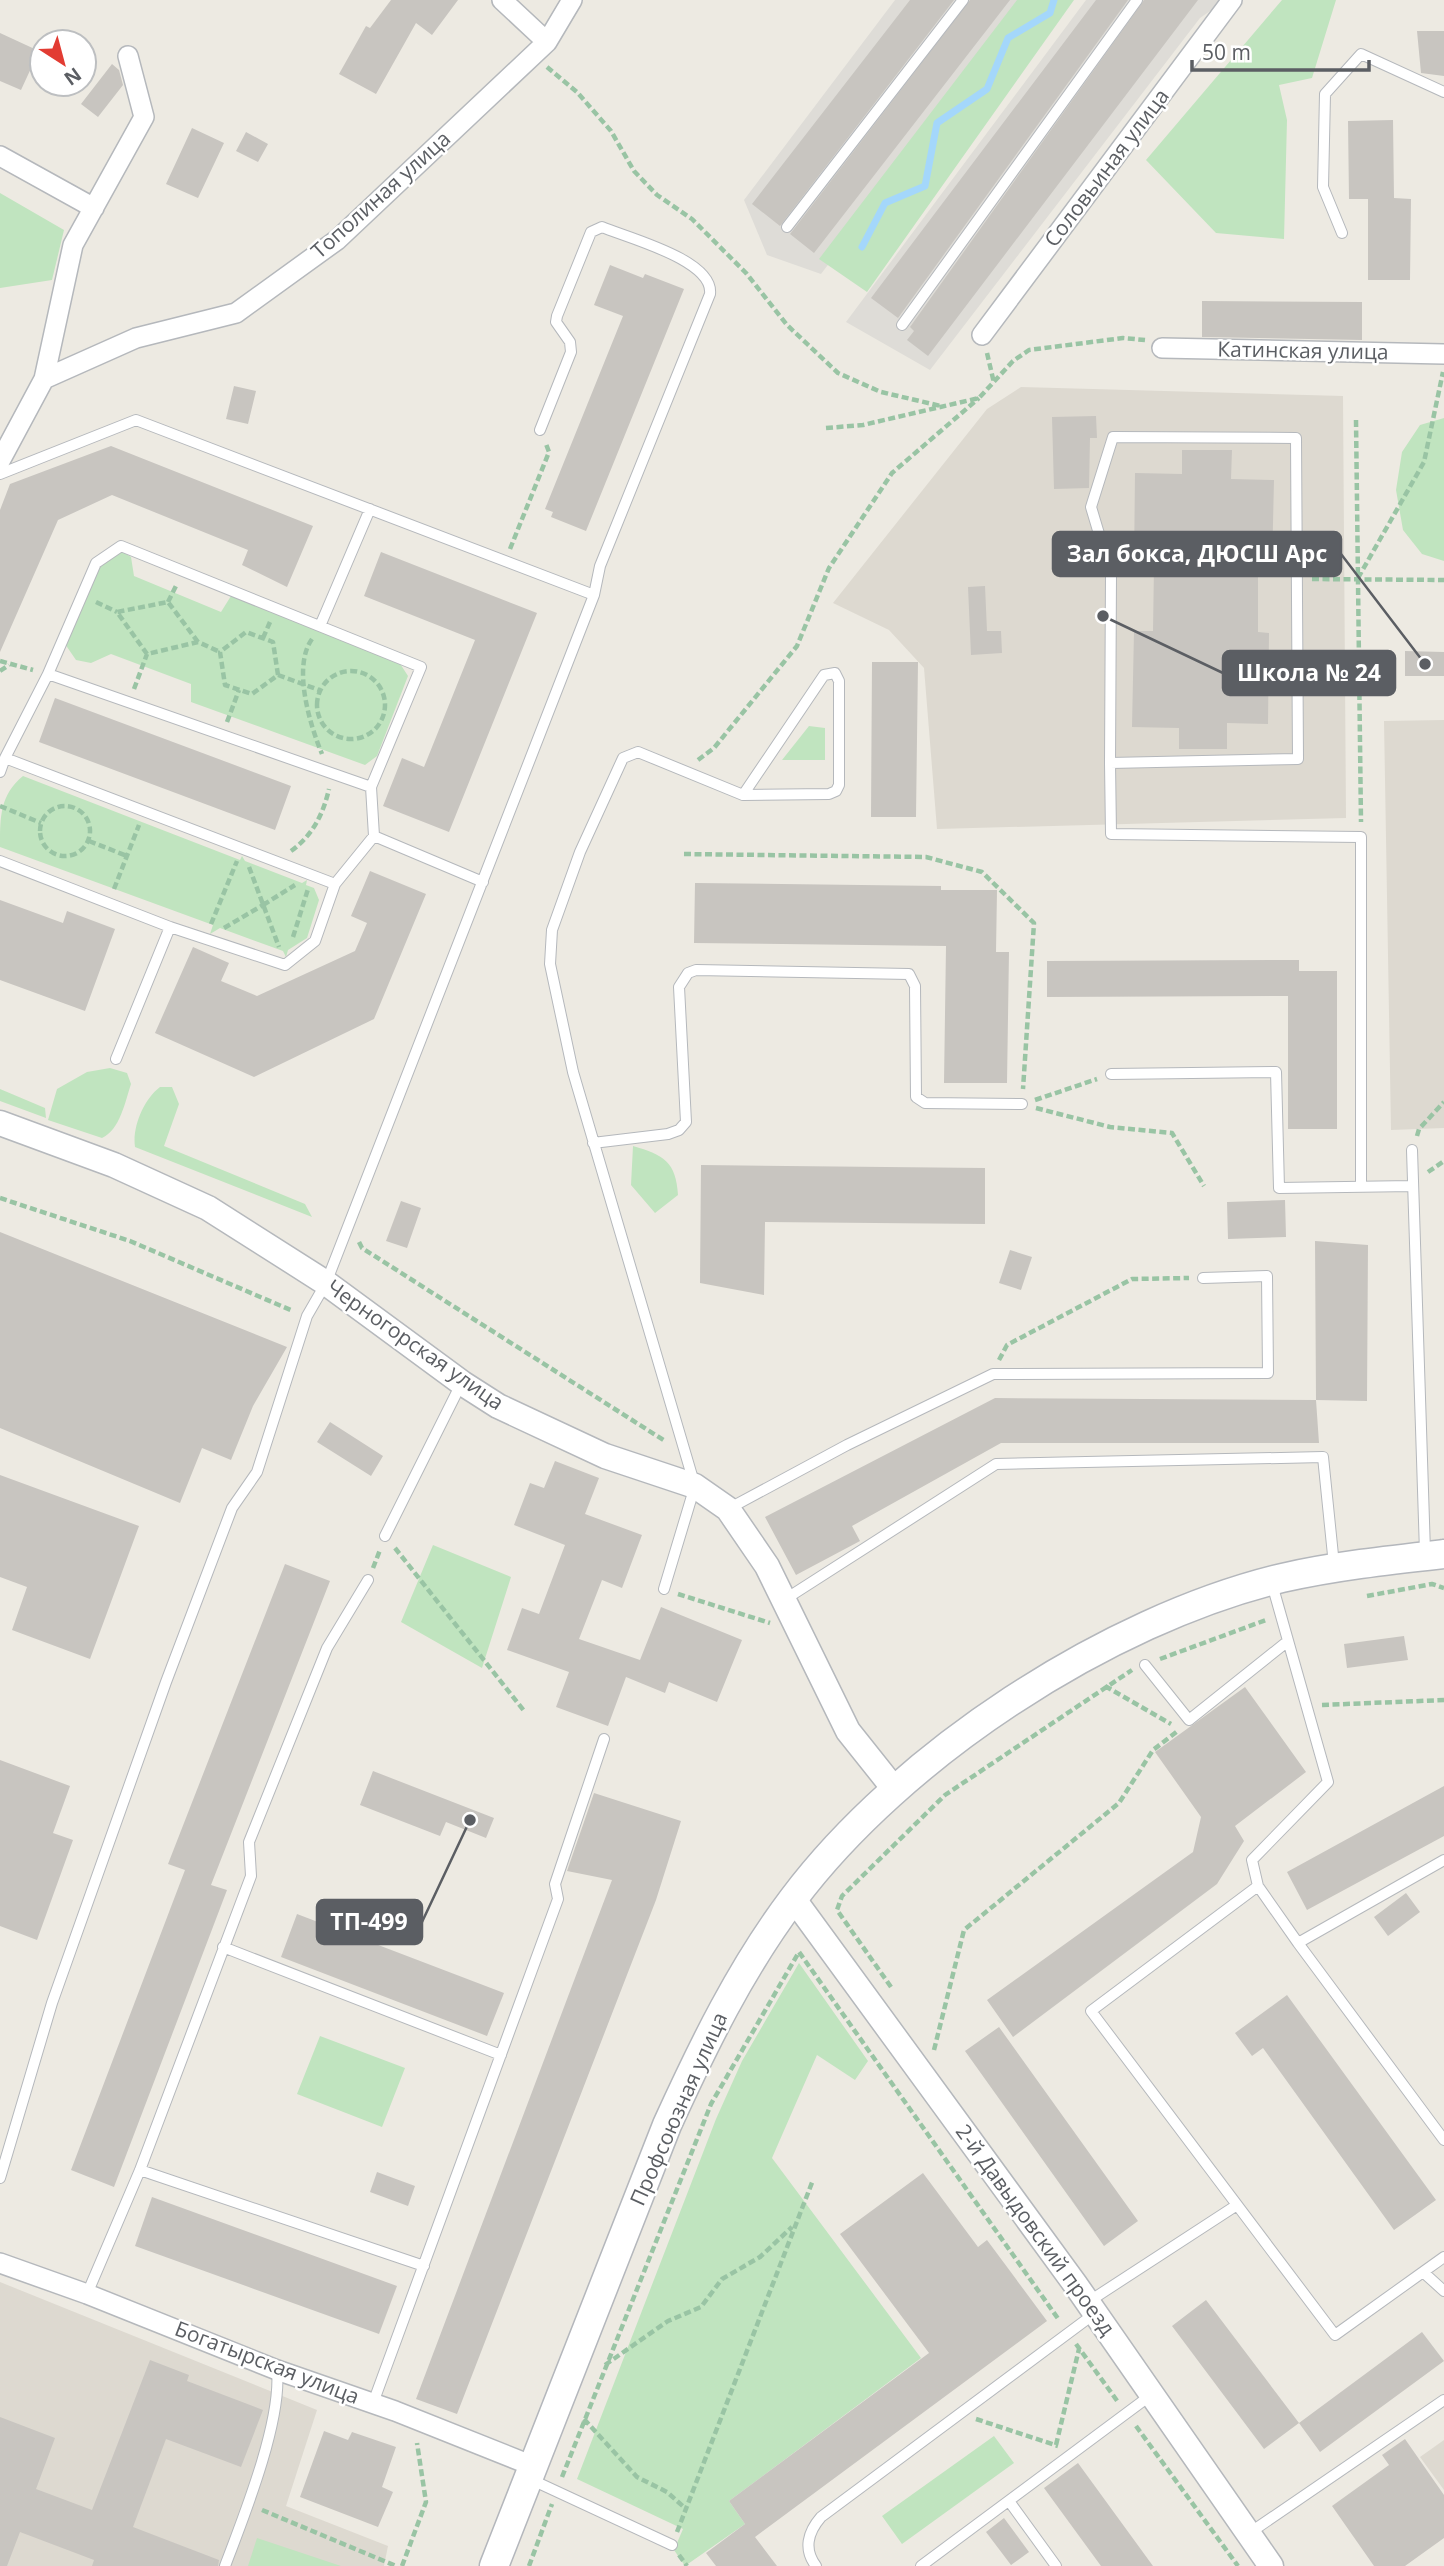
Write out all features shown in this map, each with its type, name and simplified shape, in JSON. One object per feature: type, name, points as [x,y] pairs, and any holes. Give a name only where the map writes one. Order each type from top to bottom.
[{"type":"main road","name":"Профсоюзная улица","points":[[494,2566],[667,2125],[694,2066],[757,1950],[793,1898],[862,1821],[929,1761],[1038,1685],[1113,1642],[1194,1608],[1271,1582],[1334,1569],[1435,1555]]},
{"type":"street","points":[[502,0],[547,42]]},
{"type":"street","name":"Тополиная улица","points":[[44,379],[136,338],[236,313],[337,240],[547,42],[572,0]]},
{"type":"street","name":"Соловьиная улица","points":[[982,335],[1232,0]]},
{"type":"street","points":[[0,461],[44,379],[73,245],[144,117],[128,56]]},
{"type":"street","points":[[0,156],[94,208]]},
{"type":"street","name":"Катинская улица","points":[[1162,348],[1444,354]]},
{"type":"street","name":"Черногорская улица","points":[[0,1123],[114,1165],[208,1208],[326,1283],[462,1383],[498,1406],[605,1456],[695,1486],[728,1508],[767,1566],[848,1731],[895,1790]]},
{"type":"street","name":"2-й Давыдовский проезд","points":[[793,1898],[1091,2307],[1270,2566]]},
{"type":"street","name":"Богатырская улица","points":[[0,2263],[277,2370],[394,2411],[531,2472]]},
{"type":"lane","points":[[787,227],[963,0]]},
{"type":"lane","points":[[902,325],[1137,0]]},
{"type":"lane","points":[[1342,233],[1324,187],[1325,94],[1361,54],[1444,92]]},
{"type":"lane","points":[[0,2178],[52,2003],[166,1682],[232,1508],[257,1472],[307,1316],[326,1283],[349,1225],[594,595],[600,566],[710,294],[710,284],[698,267],[602,227],[591,232],[557,316],[556,322],[570,342],[572,352],[540,430]]},
{"type":"lane","points":[[0,474],[136,420],[594,595]]},
{"type":"lane","points":[[1110,763],[1298,759],[1296,438],[1113,437],[1091,508],[1111,573],[1110,763],[1111,834],[1361,836],[1361,1187]]},
{"type":"lane","points":[[320,626],[370,509]]},
{"type":"lane","points":[[0,772],[48,674],[96,563],[121,546],[421,667],[371,787],[374,836],[335,884],[315,941],[285,965],[170,927],[0,861]]},
{"type":"lane","points":[[664,1589],[695,1486],[593,1143],[556,1000],[550,964],[552,930],[580,852],[623,758],[638,752],[743,795],[829,794],[836,791],[839,785],[839,681],[835,673],[824,675],[743,795]]},
{"type":"lane","points":[[48,674],[331,776],[371,787]]},
{"type":"lane","points":[[5,758],[335,884]]},
{"type":"lane","points":[[374,836],[483,882]]},
{"type":"lane","points":[[116,1059],[170,927]]},
{"type":"lane","points":[[593,1143],[668,1133],[679,1130],[686,1122],[679,987],[688,973],[696,970],[909,974],[915,986],[916,1097],[925,1103],[1022,1104]]},
{"type":"lane","points":[[1111,1074],[1276,1072],[1279,1188],[1412,1186]]},
{"type":"lane","points":[[1412,1150],[1435,1555]]},
{"type":"lane","points":[[728,1508],[846,1445],[993,1374],[1268,1373],[1267,1276],[1203,1278]]},
{"type":"lane","points":[[385,1536],[462,1383]]},
{"type":"lane","points":[[783,1600],[996,1464],[1323,1457],[1334,1569]]},
{"type":"lane","points":[[86,2294],[140,2170],[251,1876],[249,1842],[327,1648],[368,1580]]},
{"type":"lane","points":[[1271,1582],[1328,1782],[1252,1860],[1258,1886],[1444,2140]]},
{"type":"lane","points":[[1145,1665],[1189,1720],[1288,1641]]},
{"type":"lane","points":[[373,2403],[558,1899],[555,1884],[604,1739]]},
{"type":"lane","points":[[1298,1943],[1444,1860]]},
{"type":"lane","points":[[1258,1886],[1091,2011],[1335,2335],[1444,2257]]},
{"type":"lane","points":[[223,1947],[501,2055]]},
{"type":"lane","points":[[140,2170],[424,2266]]},
{"type":"lane","points":[[816,2566],[808,2549],[808,2538],[821,2517],[1068,2333],[1091,2307],[1237,2205]]},
{"type":"lane","points":[[1423,2272],[1444,2291]]},
{"type":"lane","points":[[225,2566],[248,2504],[279,2393],[277,2370]]},
{"type":"lane","points":[[921,2566],[1152,2395]]},
{"type":"lane","points":[[1248,2534],[1444,2400]]},
{"type":"lane","points":[[531,2472],[557,2491],[672,2545]]},
{"type":"lane","points":[[1009,2501],[1056,2566]]},
{"type":"path","points":[[533,56],[578,92],[611,131],[634,171],[657,195],[692,219],[746,274],[787,326],[838,373],[881,392],[941,406]]},
{"type":"path","points":[[982,335],[994,383]]},
{"type":"path","points":[[683,771],[714,748],[797,646],[830,568],[892,472],[979,398],[1029,350],[1123,338]]},
{"type":"path","points":[[1358,579],[1424,463],[1444,368]]},
{"type":"path","points":[[826,428],[863,425],[979,398]]},
{"type":"path","points":[[1356,420],[1361,836]]},
{"type":"path","points":[[505,561],[549,452],[540,430]]},
{"type":"path","points":[[1297,579],[1444,580]]},
{"type":"path","points":[[81,596],[117,612],[147,654]]},
{"type":"path","points":[[117,612],[168,602],[198,642],[220,652]]},
{"type":"path","points":[[277,862],[308,839],[325,805],[331,776],[310,725],[304,686],[306,647],[320,626]]},
{"type":"path","points":[[220,652],[246,632],[273,642],[278,675]]},
{"type":"path","points":[[147,654],[198,642]]},
{"type":"path","points":[[220,652],[225,685],[252,694],[278,675]]},
{"type":"path","points":[[129,702],[147,654]]},
{"type":"path","points":[[0,661],[48,674]]},
{"type":"path","points":[[0,671],[9,664]]},
{"type":"path","points":[[345,671],[367,674],[383,690],[386,701],[381,723],[363,738],[339,738],[321,723],[317,713],[319,690],[325,681],[345,671]]},
{"type":"path","points":[[278,675],[319,690]]},
{"type":"path","points":[[222,737],[239,690]]},
{"type":"path","points":[[0,806],[41,823]]},
{"type":"path","points":[[58,807],[74,807],[87,817],[89,841],[77,853],[60,856],[46,847],[41,840],[41,823],[45,815],[58,807]]},
{"type":"path","points":[[108,903],[145,811]]},
{"type":"path","points":[[89,841],[127,856]]},
{"type":"path","points":[[242,848],[285,965]]},
{"type":"path","points":[[205,939],[242,848]]},
{"type":"path","points":[[684,854],[926,857],[982,872],[1034,923],[1022,1104]]},
{"type":"path","points":[[205,939],[312,875]]},
{"type":"path","points":[[285,965],[312,875]]},
{"type":"path","points":[[1022,1104],[1111,1074]]},
{"type":"path","points":[[1412,1150],[1419,1129],[1444,1102]]},
{"type":"path","points":[[1022,1104],[1110,1127],[1172,1133],[1204,1186]]},
{"type":"path","points":[[0,1198],[130,1241],[307,1316]]},
{"type":"path","points":[[349,1225],[362,1248],[686,1454]]},
{"type":"path","points":[[993,1374],[1007,1345],[1132,1279],[1203,1278]]},
{"type":"path","points":[[368,1580],[385,1536]]},
{"type":"path","points":[[385,1536],[525,1712]]},
{"type":"path","points":[[1367,1596],[1432,1584],[1444,1588]]},
{"type":"path","points":[[664,1589],[770,1623],[777,1633]]},
{"type":"path","points":[[837,1910],[842,1896],[945,1795],[1126,1672],[1280,1615]]},
{"type":"path","points":[[1105,1686],[1180,1730]]},
{"type":"path","points":[[1307,1706],[1444,1700]]},
{"type":"path","points":[[934,2050],[964,1930],[1119,1802],[1153,1750],[1188,1723]]},
{"type":"path","points":[[529,2566],[584,2418],[711,2104],[799,1952],[935,2149],[1238,2566]]},
{"type":"path","points":[[672,2545],[813,2180]]},
{"type":"path","points":[[605,2365],[668,2321],[701,2307],[722,2279],[760,2257],[796,2224]]},
{"type":"path","points":[[1056,2445],[1079,2348]]},
{"type":"path","points":[[394,2411],[418,2444],[426,2502],[402,2566]]},
{"type":"path","points":[[959,2414],[1076,2451]]},
{"type":"path","points":[[584,2418],[636,2477],[667,2492],[686,2510]]},
{"type":"path","points":[[248,2504],[397,2566]]},
{"type":"shaded area","points":[[895,0],[1028,0],[821,274],[767,255],[744,200]]},
{"type":"shaded area","points":[[1086,0],[1226,0],[1200,18],[930,370],[846,322]]},
{"type":"shaded area","points":[[1021,387],[1343,396],[1346,818],[937,829],[924,668],[889,630],[833,603],[987,409]]},
{"type":"shaded area","points":[[1444,720],[1444,1128],[1391,1130],[1384,721]]},
{"type":"shaded area","points":[[0,2282],[317,2410],[286,2506],[388,2546],[384,2566],[0,2566]]},
{"type":"shaded area","points":[[1444,2440],[1444,2490],[1420,2457]]},
{"type":"green space","points":[[1017,0],[1074,0],[867,292],[819,259]]},
{"type":"green space","points":[[1282,0],[1336,0],[1312,78],[1279,85],[1287,120],[1284,239],[1216,233],[1146,160]]},
{"type":"green space","points":[[0,193],[64,230],[52,280],[0,288]]},
{"type":"green space","points":[[1444,418],[1444,561],[1422,554],[1403,530],[1396,490],[1402,452],[1420,425]]},
{"type":"green space","points":[[120,550],[131,557],[134,576],[221,612],[231,596],[399,662],[408,676],[377,756],[365,765],[191,702],[191,684],[111,654],[91,663],[76,660],[65,644],[100,563]]},
{"type":"green space","points":[[809,726],[825,728],[825,760],[782,760]]},
{"type":"green space","points":[[23,776],[240,860],[242,856],[245,861],[302,883],[307,880],[306,885],[314,888],[319,900],[307,938],[288,950],[286,957],[283,951],[220,928],[210,934],[213,925],[0,847],[3,807],[15,783]]},
{"type":"green space","points":[[110,1068],[127,1073],[131,1084],[121,1115],[108,1134],[102,1138],[48,1120],[57,1089],[87,1072]]},
{"type":"green space","points":[[160,1087],[172,1087],[179,1104],[164,1146],[305,1204],[312,1217],[135,1147],[135,1131],[140,1114]]},
{"type":"green space","points":[[0,1089],[45,1108],[46,1118],[0,1101]]},
{"type":"green space","points":[[633,1146],[653,1153],[666,1162],[671,1167],[677,1184],[678,1195],[655,1213],[631,1185]]},
{"type":"green space","points":[[433,1545],[511,1577],[482,1668],[401,1622]]},
{"type":"green space","points":[[799,1963],[868,2061],[855,2080],[817,2055],[772,2158],[921,2358],[729,2501],[745,2524],[685,2566],[674,2550],[683,2529],[577,2479],[716,2119],[742,2061]]},
{"type":"green space","points":[[320,2036],[405,2068],[382,2127],[297,2094]]},
{"type":"green space","points":[[994,2436],[1014,2463],[902,2544],[882,2516]]},
{"type":"green space","points":[[257,2538],[341,2566],[248,2566]]},
{"type":"building","points":[[391,0],[458,0],[432,35],[416,23],[376,94],[339,74],[366,26],[370,28]]},
{"type":"building","points":[[910,0],[954,0],[780,226],[752,204]]},
{"type":"building","points":[[970,0],[1010,0],[814,253],[790,234]]},
{"type":"building","points":[[1096,0],[1128,0],[898,318],[871,298]]},
{"type":"building","points":[[1144,0],[1198,0],[928,356],[907,340],[914,331],[910,327]]},
{"type":"building","points":[[1417,31],[1444,31],[1444,76],[1421,73]]},
{"type":"building","points":[[0,33],[28,46],[28,75],[21,90],[0,81]]},
{"type":"building","points":[[112,64],[119,70],[123,85],[98,117],[81,104],[86,98],[98,98],[98,82]]},
{"type":"building","points":[[1393,120],[1394,198],[1411,199],[1410,280],[1368,280],[1368,199],[1349,199],[1348,121]]},
{"type":"building","points":[[192,128],[224,143],[198,198],[166,184]]},
{"type":"building","points":[[246,132],[268,144],[258,162],[236,151]]},
{"type":"building","points":[[610,265],[643,278],[645,274],[684,289],[586,531],[551,517],[553,512],[545,509],[623,316],[594,305]]},
{"type":"building","points":[[1202,301],[1362,302],[1362,340],[1202,337]]},
{"type":"building","points":[[234,386],[256,391],[248,424],[226,419]]},
{"type":"building","points":[[1096,416],[1097,438],[1090,438],[1089,488],[1054,489],[1052,417]]},
{"type":"building","points":[[111,446],[313,526],[287,587],[242,565],[248,550],[112,495],[58,520],[0,652],[0,510],[10,484]]},
{"type":"building","points":[[1182,450],[1232,450],[1231,479],[1274,480],[1272,567],[1258,567],[1258,632],[1269,633],[1268,724],[1227,723],[1227,749],[1179,749],[1179,728],[1132,727],[1134,631],[1153,631],[1154,566],[1134,566],[1135,473],[1182,474]]},
{"type":"building","points":[[381,552],[537,613],[449,832],[383,806],[402,758],[424,767],[475,640],[364,596]]},
{"type":"building","points":[[985,586],[987,631],[1001,631],[1002,653],[971,655],[968,587]]},
{"type":"building","points":[[1405,651],[1444,652],[1444,676],[1405,676]]},
{"type":"building","points":[[872,662],[918,662],[916,817],[871,817]]},
{"type":"building","points":[[55,698],[291,786],[275,830],[39,742]]},
{"type":"building","points":[[370,871],[426,894],[374,1019],[254,1077],[155,1033],[193,947],[229,963],[221,981],[257,996],[355,951],[367,923],[351,916]]},
{"type":"building","points":[[695,883],[941,886],[941,890],[997,890],[996,952],[1009,952],[1007,1083],[944,1083],[946,946],[694,943]]},
{"type":"building","points":[[0,900],[63,923],[67,911],[115,929],[85,1011],[0,980]]},
{"type":"building","points":[[1299,960],[1299,971],[1337,971],[1337,1129],[1288,1129],[1288,996],[1047,997],[1047,961]]},
{"type":"building","points":[[701,1165],[985,1168],[985,1224],[765,1222],[764,1295],[700,1283]]},
{"type":"building","points":[[1285,1200],[1286,1237],[1228,1239],[1227,1202]]},
{"type":"building","points":[[401,1201],[421,1208],[407,1248],[386,1241]]},
{"type":"building","points":[[0,1232],[287,1347],[253,1406],[231,1460],[202,1448],[180,1503],[0,1428]]},
{"type":"building","points":[[1315,1241],[1368,1245],[1367,1401],[1316,1400]]},
{"type":"building","points":[[1010,1250],[1032,1257],[1021,1290],[999,1283]]},
{"type":"building","points":[[995,1398],[1316,1400],[1319,1443],[1001,1443],[852,1526],[860,1541],[796,1575],[765,1517]]},
{"type":"building","points":[[330,1422],[383,1456],[371,1476],[317,1442]]},
{"type":"building","points":[[555,1461],[599,1478],[585,1514],[642,1535],[622,1588],[602,1580],[579,1639],[640,1660],[661,1607],[742,1640],[717,1702],[669,1682],[665,1693],[626,1677],[608,1726],[556,1707],[569,1672],[507,1650],[522,1608],[539,1614],[565,1545],[514,1525],[530,1483],[544,1488]]},
{"type":"building","points":[[0,1475],[139,1526],[90,1659],[12,1630],[27,1587],[0,1577]]},
{"type":"building","points":[[285,1564],[330,1581],[211,1885],[227,1890],[114,2187],[71,2170],[185,1870],[168,1864]]},
{"type":"building","points":[[1404,1636],[1408,1660],[1347,1668],[1344,1644]]},
{"type":"building","points":[[1245,1687],[1306,1772],[1235,1826],[1244,1841],[1217,1884],[1013,2037],[987,2000],[1193,1852],[1201,1817],[1155,1752]]},
{"type":"building","points":[[0,1760],[70,1786],[53,1833],[73,1840],[37,1940],[0,1926]]},
{"type":"building","points":[[373,1771],[494,1818],[486,1838],[446,1822],[440,1836],[360,1805]]},
{"type":"building","points":[[1444,1786],[1444,1836],[1307,1910],[1287,1872]]},
{"type":"building","points":[[594,1793],[681,1821],[656,1900],[457,2414],[416,2399],[612,1880],[567,1871]]},
{"type":"building","points":[[1406,1893],[1420,1912],[1388,1936],[1374,1917]]},
{"type":"building","points":[[297,1914],[504,1993],[487,2036],[281,1957]]},
{"type":"building","points":[[1287,1995],[1436,2200],[1394,2230],[1263,2048],[1252,2056],[1235,2033]]},
{"type":"building","points":[[999,2027],[1138,2221],[1104,2246],[965,2051]]},
{"type":"building","points":[[377,2172],[415,2186],[408,2206],[370,2192]]},
{"type":"building","points":[[923,2173],[978,2247],[987,2240],[1047,2321],[755,2537],[777,2566],[716,2566],[706,2553],[745,2524],[729,2501],[929,2353],[840,2234]]},
{"type":"building","points":[[152,2197],[397,2286],[379,2334],[135,2246]]},
{"type":"building","points":[[1206,2300],[1299,2423],[1264,2449],[1172,2326]]},
{"type":"building","points":[[1422,2332],[1444,2361],[1320,2452],[1299,2423]]},
{"type":"building","points":[[150,2360],[189,2375],[187,2381],[263,2410],[241,2467],[166,2439],[133,2527],[219,2560],[218,2566],[92,2566],[94,2560],[20,2532],[7,2566],[0,2566],[0,2417],[55,2438],[36,2489],[92,2510]]},
{"type":"building","points":[[324,2431],[348,2440],[352,2432],[396,2447],[382,2487],[393,2492],[378,2527],[300,2497]]},
{"type":"building","points":[[1405,2439],[1444,2495],[1444,2538],[1405,2566],[1374,2566],[1332,2506],[1389,2465],[1382,2455]]},
{"type":"building","points":[[1078,2463],[1153,2566],[1101,2566],[1044,2488]]},
{"type":"building","points":[[1004,2518],[1029,2552],[1011,2565],[986,2532]]},
{"type":"waterway","points":[[862,247],[885,203],[925,186],[937,123],[987,89],[1008,38],[1050,13],[1054,0]]},
{"type":"place","name":"Школа № 24","points":[[1103,616]]},
{"type":"place","name":"Зал бокса, ДЮСШ Арс","points":[[1425,664]]},
{"type":"place","name":"ТП-499","points":[[470,1820]]}]
